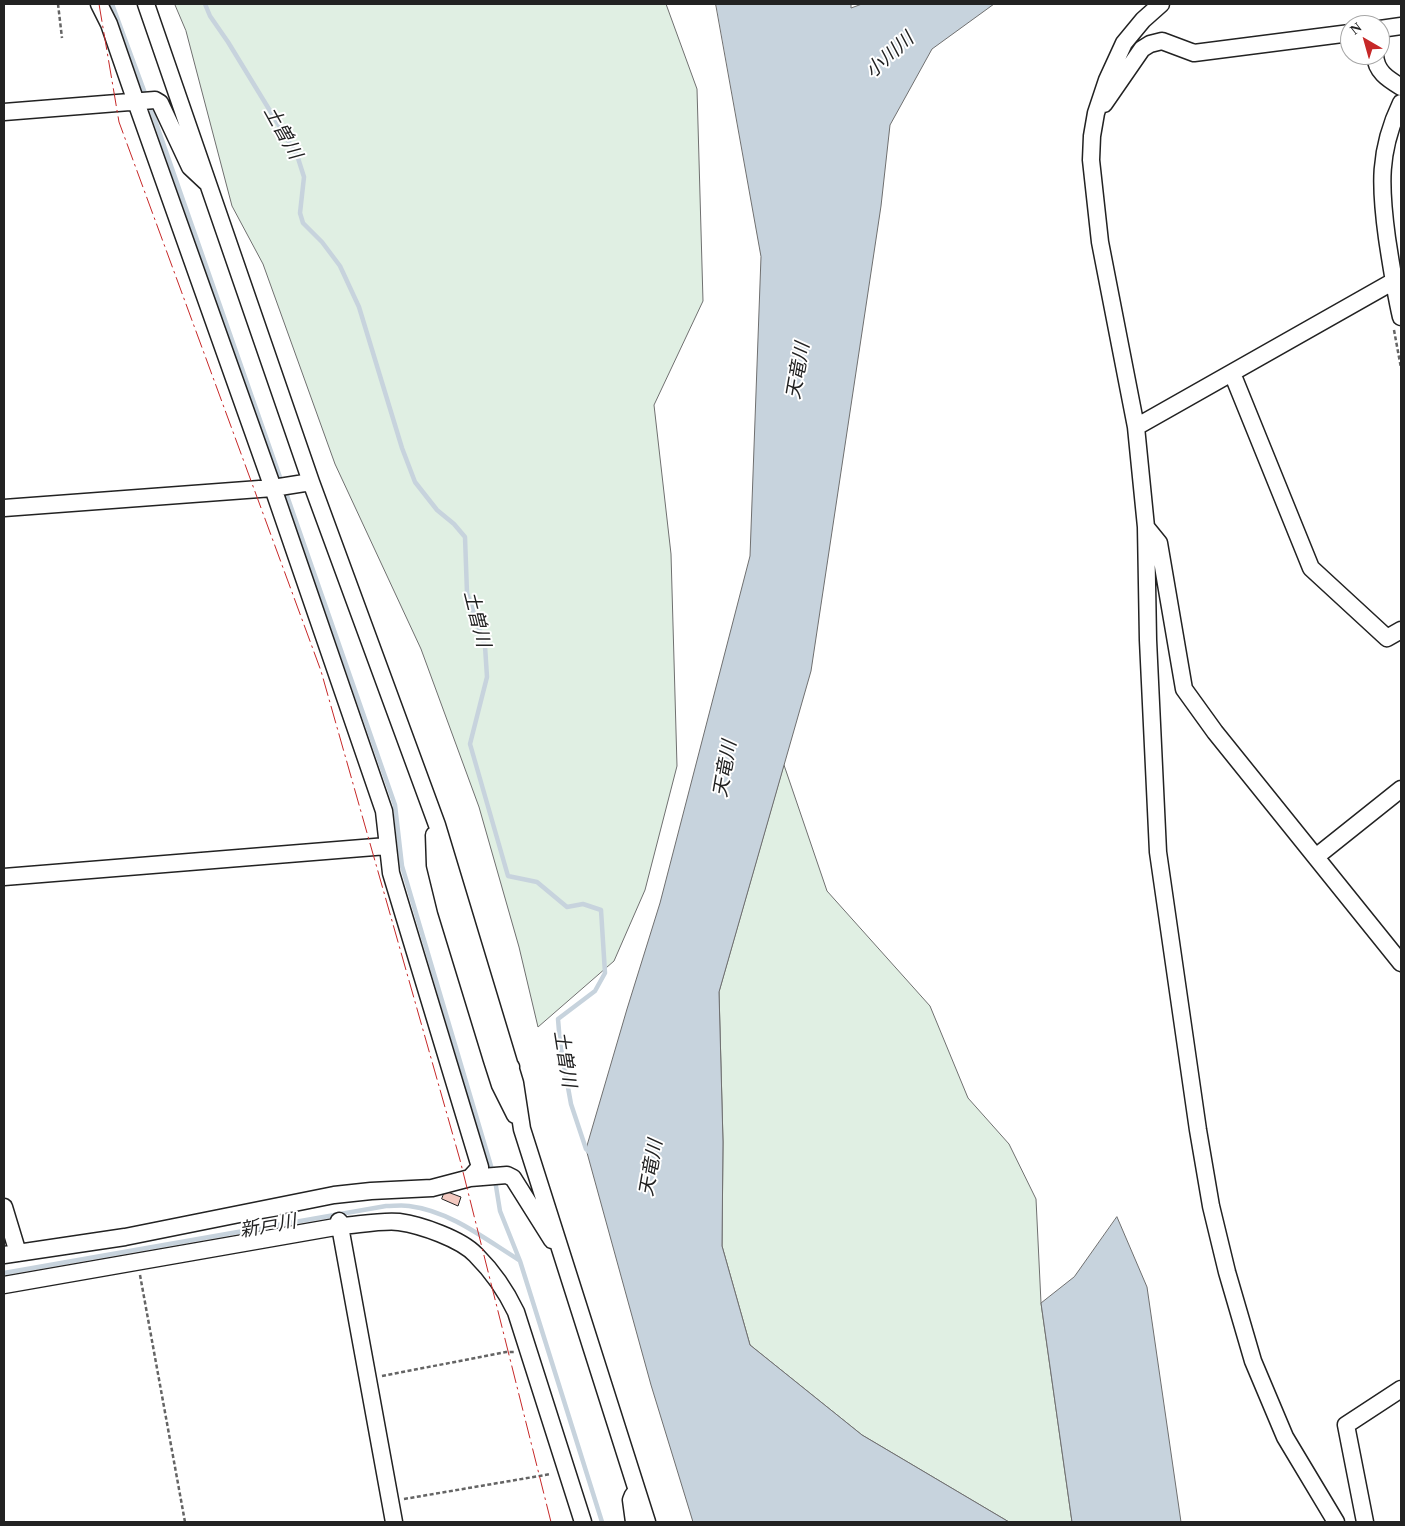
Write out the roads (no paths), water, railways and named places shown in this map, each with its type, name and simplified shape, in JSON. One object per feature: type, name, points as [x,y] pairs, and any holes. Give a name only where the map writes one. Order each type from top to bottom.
[{"type":"street","points":[[99,4],[144,101],[280,487],[384,811],[391,873],[480,1167],[478,1178]]},
{"type":"street","points":[[146,4],[311,482],[434,818],[511,1068],[522,1128],[647,1522]]},
{"type":"street","points":[[1161,4],[1143,20],[1124,43],[1107,80],[1096,113],[1090,160],[1100,242],[1136,427],[1146,527],[1148,640],[1158,852],[1196,1120],[1211,1206],[1227,1272],[1253,1361],[1285,1437],[1336,1522]]},
{"type":"street","points":[[1096,113],[1114,92],[1142,49],[1150,44],[1162,41],[1194,53],[1340,34]]},
{"type":"street","points":[[1377,65],[1380,71],[1401,87]]},
{"type":"street","points":[[4,112],[144,101],[160,103],[190,167],[209,185]]},
{"type":"street","points":[[1401,103],[1386,144],[1382,172],[1382,200],[1397,280],[1401,317]]},
{"type":"street","points":[[1136,427],[1397,280]]},
{"type":"street","points":[[1232,373],[1311,568],[1388,638],[1401,630]]},
{"type":"street","points":[[4,508],[280,487],[311,482]]},
{"type":"street","points":[[1146,527],[1159,543],[1184,689],[1215,732],[1401,963]]},
{"type":"street","points":[[1316,856],[1401,789]]},
{"type":"street","points":[[434,818],[435,864],[446,910],[500,1085],[522,1128]]},
{"type":"street","points":[[4,877],[387,846]]},
{"type":"street","points":[[491,1057],[511,1068]]},
{"type":"street","points":[[4,1207],[11,1254],[125,1236],[334,1195],[432,1188],[478,1178],[508,1175],[513,1178],[549,1239],[558,1244]]},
{"type":"street","points":[[4,1285],[340,1224],[397,1222],[429,1230],[453,1240],[475,1254],[498,1280],[509,1298],[516,1312],[583,1522]]},
{"type":"street","points":[[340,1224],[394,1522]]},
{"type":"street","points":[[1365,1522],[1346,1425],[1401,1389]]},
{"type":"street","points":[[634,1522],[631,1500],[635,1486]]},
{"type":"water","points":[[716,4],[851,4],[851,8],[862,4],[994,4],[932,49],[890,125],[881,206],[811,671],[719,992],[723,1142],[722,1246],[750,1345],[862,1435],[1009,1522],[693,1522],[651,1385],[586,1149],[660,903],[750,556],[761,257]]},
{"type":"water","points":[[1117,1217],[1147,1287],[1181,1522],[1072,1522],[1041,1303],[1074,1277]]},
{"type":"waterway","points":[[112,4],[146,96]]},
{"type":"waterway","name":"土曽川","points":[[205,4],[210,16],[297,155],[304,177],[300,213],[303,223],[322,242],[340,266],[359,307],[402,448],[415,482],[437,510],[454,524],[465,537],[467,593],[485,646],[487,677],[470,744],[508,876],[537,882],[567,907],[583,904],[601,910],[605,973],[595,991],[558,1019],[560,1043],[571,1104],[586,1149],[589,1152]]},
{"type":"waterway","points":[[149,103],[282,483]]},
{"type":"waterway","points":[[285,490],[395,805],[402,866],[493,1173]]},
{"type":"waterway","points":[[495,1180],[500,1211],[520,1261],[602,1522]]},
{"type":"waterway","name":"新戸川","points":[[4,1273],[386,1206],[409,1206],[439,1214],[467,1227],[519,1260]]},
{"type":"water label","name":"小川川","points":[[890,56]]},
{"type":"water label","name":"天竜川","points":[[799,371]]},
{"type":"water label","name":"天竜川","points":[[726,769]]},
{"type":"water label","name":"天竜川","points":[[652,1168]]}]
